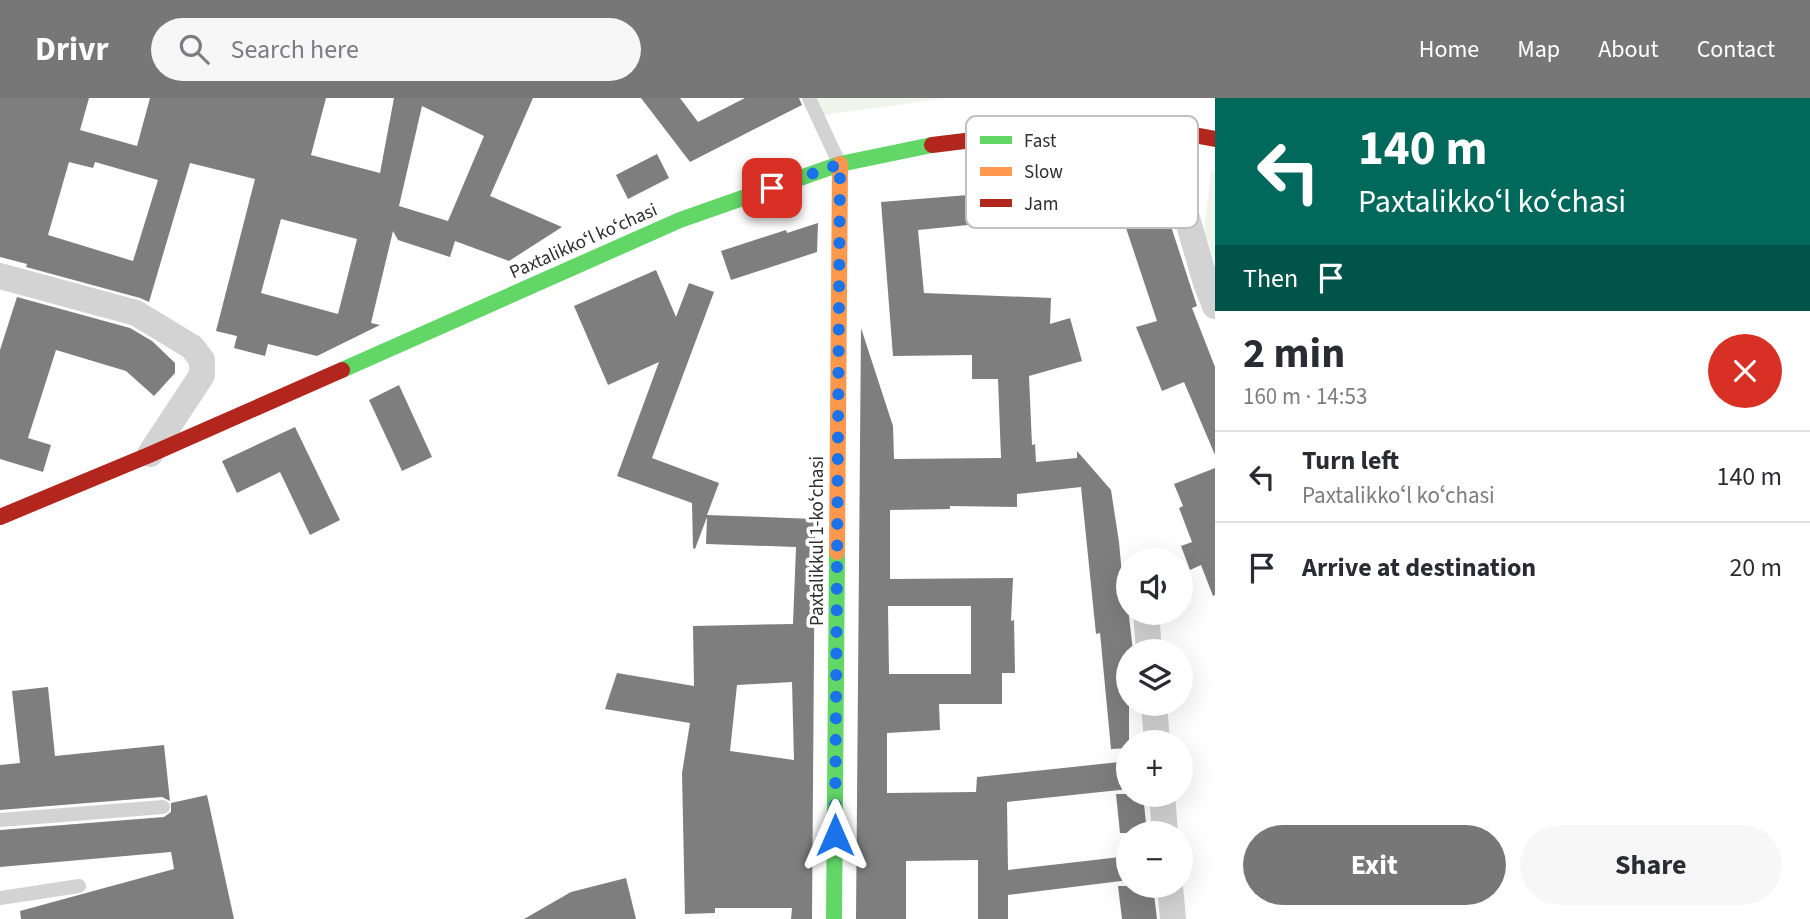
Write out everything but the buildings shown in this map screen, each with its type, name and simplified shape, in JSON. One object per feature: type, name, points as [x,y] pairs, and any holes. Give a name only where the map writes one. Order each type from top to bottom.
[{"type":"street","name":"Paxtalikkoʻl koʻchasi","points":[[0,517],[149,455],[680,220],[840,164],[966,141]]},
{"type":"street","name":"Paxtalikkul 1-koʻchasi","points":[[834,919],[840,164]]},
{"type":"street","points":[[1190,228],[1215,306]]},
{"type":"street","points":[[0,276],[136,313],[192,347],[202,360],[202,375],[149,455]]},
{"type":"street","points":[[1171,898],[1173,919]]},
{"type":"lane","points":[[809,98],[840,164]]},
{"type":"lane","points":[[0,820],[163,807]]},
{"type":"lane","points":[[0,898],[79,886]]},
{"type":"shaded area","points":[[810,98],[947,98],[818,116]]},
{"type":"shaded area","points":[[1211,170],[1215,172],[1215,259],[1204,232]]},
{"type":"traffic: fast","points":[[342,370],[680,220],[840,164],[932,145]]},
{"type":"traffic: fast","points":[[834,919],[837,552]]},
{"type":"traffic: slow","points":[[837,552],[840,164]]},
{"type":"traffic: jam","points":[[1198,136],[1215,139]]},
{"type":"traffic: jam","points":[[932,145],[966,141]]},
{"type":"traffic: jam","points":[[0,517],[342,370]]},
{"type":"route","points":[[772,188],[840,164],[835,835]]}]
